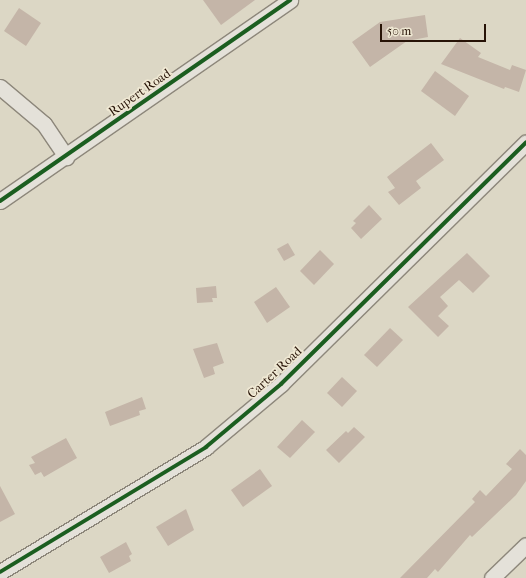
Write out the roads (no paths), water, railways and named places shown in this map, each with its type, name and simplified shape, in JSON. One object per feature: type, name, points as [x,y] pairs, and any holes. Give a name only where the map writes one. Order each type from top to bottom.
[{"type":"street","name":"Rupert Road","points":[[0,201],[290,0]]},
{"type":"street","points":[[0,87],[44,124],[66,156]]},
{"type":"street","name":"Carter Road","points":[[0,572],[206,447],[281,384],[526,142]]},
{"type":"street","points":[[492,578],[526,545]]}]
